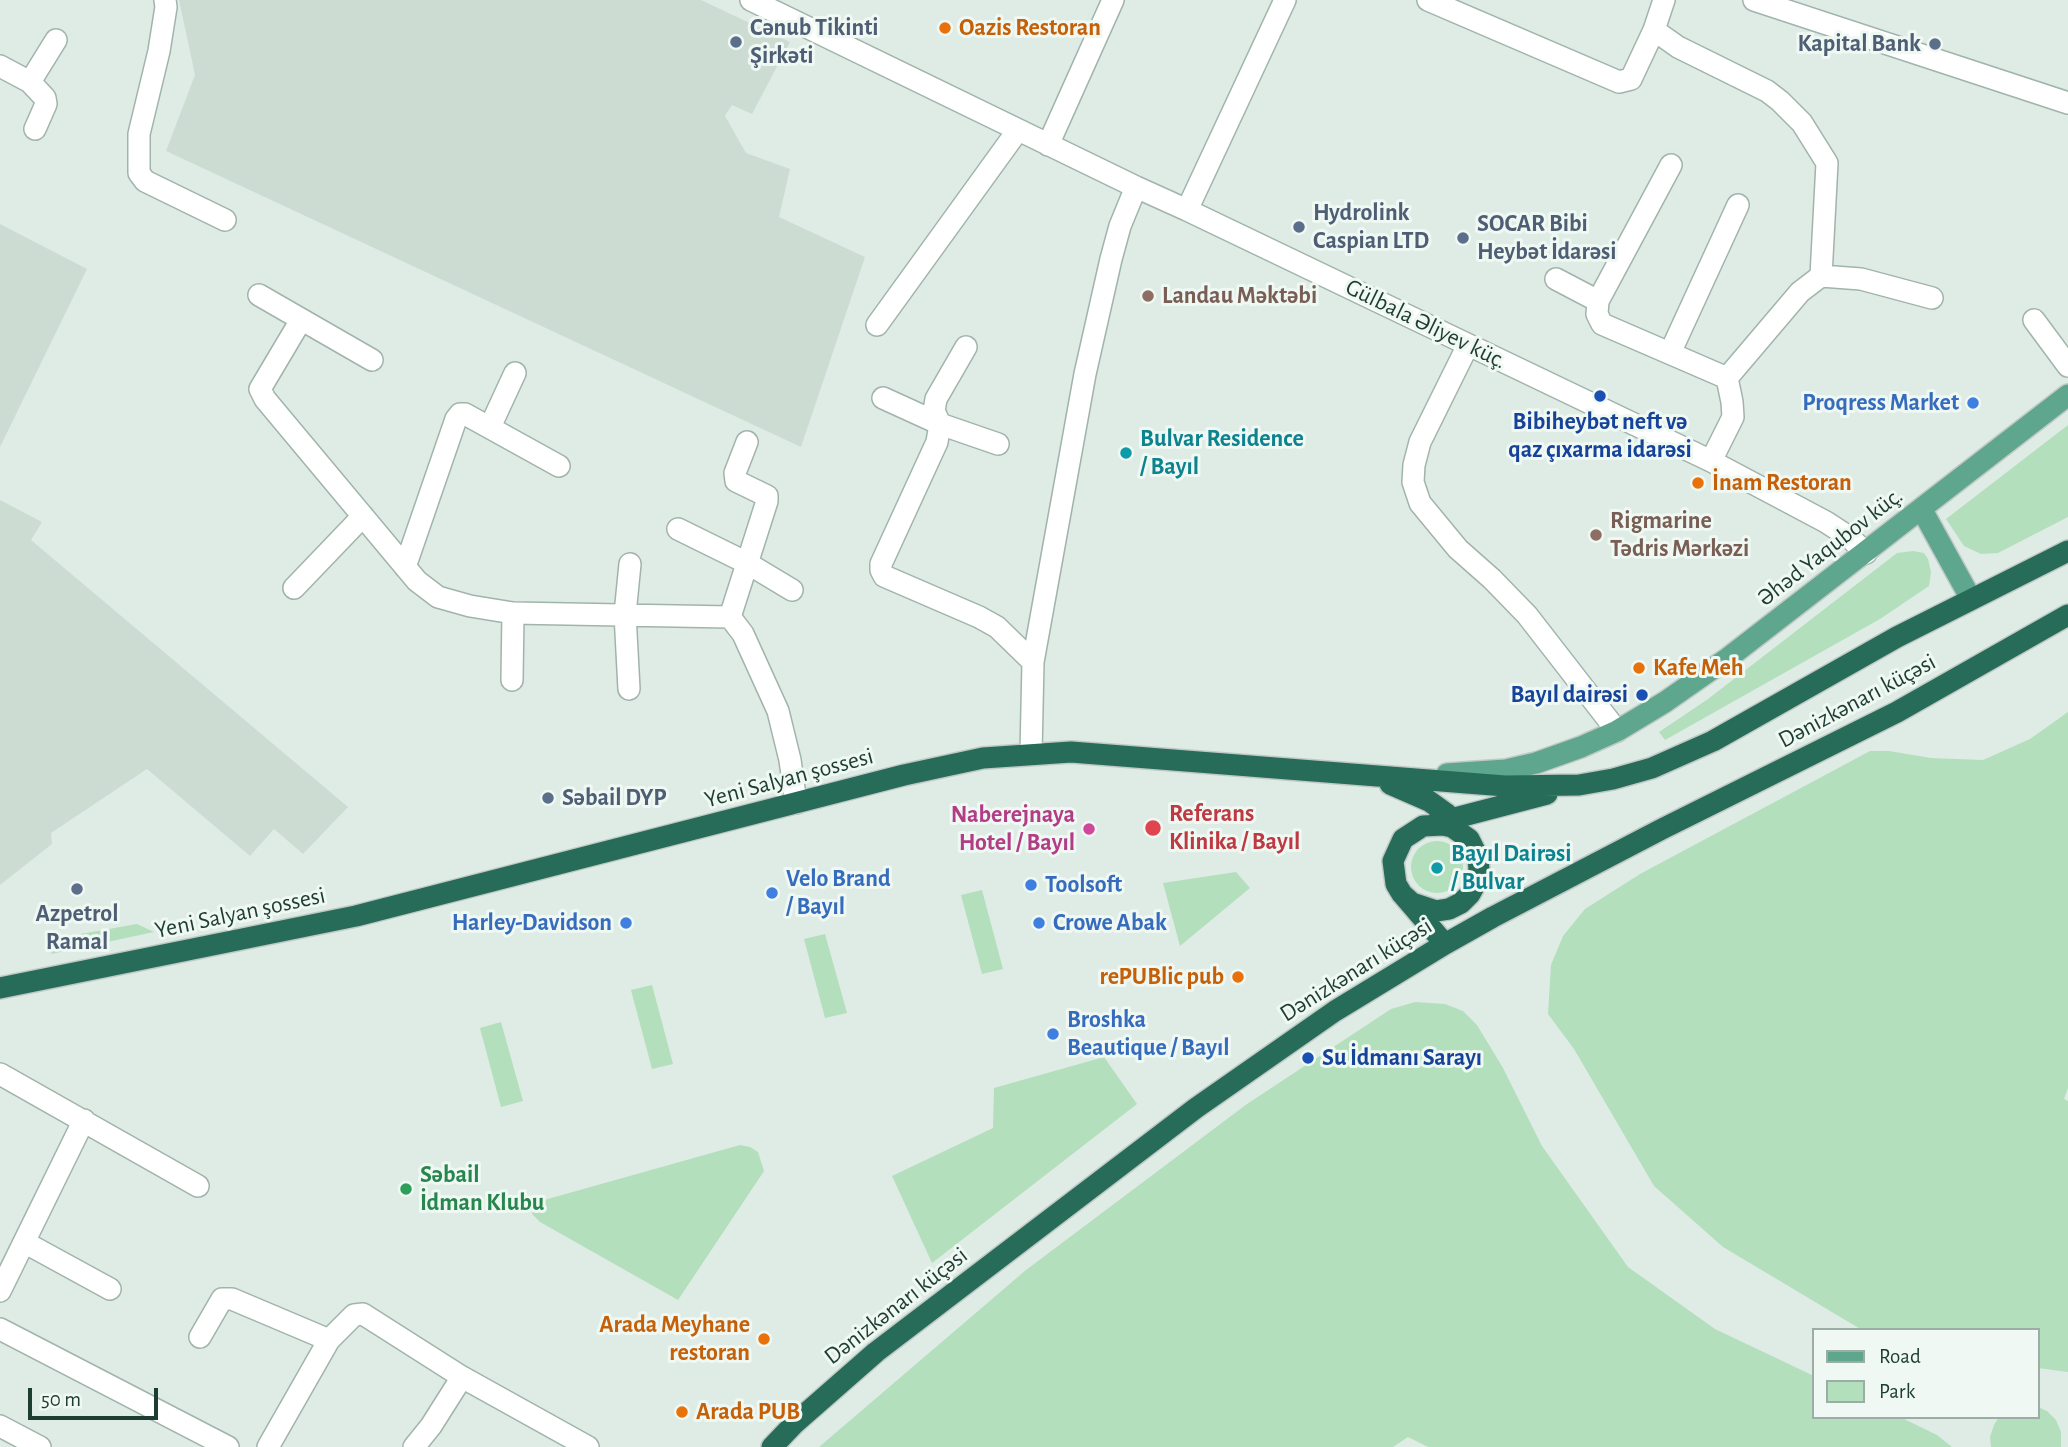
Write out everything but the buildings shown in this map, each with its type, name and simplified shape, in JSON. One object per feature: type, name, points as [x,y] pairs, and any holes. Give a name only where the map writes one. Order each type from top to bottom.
[{"type":"highway","name":"Dənizkənarı küçəsi","points":[[1354,774],[1505,786],[1579,785],[1652,768],[1713,741],[1897,637],[2068,551]]},
{"type":"highway","name":"Dənizkənarı küçəsi","points":[[772,1447],[876,1352],[1196,1108],[1335,1011],[1493,917],[1897,712],[2068,615]]},
{"type":"highway","name":"Yeni Salyan şossesi","points":[[0,988],[356,915],[983,758],[1071,752],[1354,774]]},
{"type":"highway","points":[[1354,774],[1414,793],[1451,818],[1473,848],[1493,917]]},
{"type":"highway","points":[[1445,944],[1402,894],[1393,873],[1393,860],[1403,839],[1423,826],[1579,785]]},
{"type":"highway","points":[[1402,894],[1423,909],[1436,911],[1461,903],[1476,883],[1479,870],[1473,848],[1452,827],[1423,826]]},
{"type":"main road","name":"Əhəd Yaqubov küç.","points":[[1354,774],[1466,774],[1506,770],[1570,751],[1617,731],[1728,659],[2068,396]]},
{"type":"main road","points":[[1922,510],[1971,599]]},
{"type":"street","points":[[164,0],[166,7],[159,51],[139,134],[139,173],[145,181],[225,220]]},
{"type":"street","name":"Gülbala Əliyev küç.","points":[[751,0],[1048,145],[1711,461],[1826,522],[1849,537],[1866,553]]},
{"type":"street","points":[[1048,145],[1113,0]]},
{"type":"street","points":[[1187,210],[1285,0]]},
{"type":"street","points":[[1428,0],[1619,82],[1631,79],[1654,30],[1664,0]]},
{"type":"street","points":[[1754,0],[2068,103]]},
{"type":"street","points":[[1654,30],[1704,61],[1767,91],[1802,123],[1827,163],[1828,171],[1821,276]]},
{"type":"street","points":[[30,82],[56,40]]},
{"type":"street","points":[[0,66],[30,82],[45,98],[46,104],[35,129]]},
{"type":"street","points":[[877,325],[1018,130]]},
{"type":"street","points":[[1671,165],[1598,301],[1597,314],[1602,324],[1727,377]]},
{"type":"street","points":[[1031,753],[1034,662],[1100,300],[1120,226],[1136,187]]},
{"type":"street","points":[[1671,353],[1738,205]]},
{"type":"street","points":[[1711,461],[1733,417],[1727,377],[1800,292],[1821,276],[1861,279],[1932,298]]},
{"type":"street","points":[[1556,279],[1598,301]]},
{"type":"street","points":[[259,295],[372,360]]},
{"type":"street","points":[[301,320],[260,389],[405,567],[417,581],[438,597],[470,606],[513,612],[730,617]]},
{"type":"street","points":[[2034,320],[2068,366]]},
{"type":"street","points":[[1468,345],[1420,442],[1413,482],[1420,503],[1458,549],[1527,615],[1617,731]]},
{"type":"street","points":[[966,346],[936,399],[934,411],[940,424],[937,442],[881,564],[881,570],[884,576],[979,617],[997,628],[1034,662]]},
{"type":"street","points":[[490,427],[515,373]]},
{"type":"street","points":[[883,398],[940,424],[998,444]]},
{"type":"street","points":[[405,567],[460,414],[490,427],[559,466]]},
{"type":"street","points":[[730,617],[767,501],[766,496],[736,481],[735,473],[747,442]]},
{"type":"street","points":[[294,588],[363,516]]},
{"type":"street","points":[[678,529],[747,563],[792,590]]},
{"type":"street","points":[[629,690],[625,614],[630,564]]},
{"type":"street","points":[[512,680],[513,612]]},
{"type":"street","points":[[730,617],[743,634],[778,710],[796,803]]},
{"type":"street","points":[[0,1074],[198,1186]]},
{"type":"street","points":[[0,1291],[84,1120]]},
{"type":"street","points":[[24,1242],[110,1289]]},
{"type":"street","points":[[200,1338],[222,1299],[232,1299],[329,1340]]},
{"type":"street","points":[[268,1447],[329,1340],[354,1315],[363,1314],[462,1377],[587,1447]]},
{"type":"street","points":[[0,1329],[228,1447]]},
{"type":"street","points":[[414,1447],[431,1426],[462,1377]]},
{"type":"street","points":[[0,1426],[40,1447]]},
{"type":"shaded area","points":[[179,0],[701,0],[790,42],[752,114],[732,105],[725,116],[746,153],[790,169],[779,217],[865,257],[801,447],[166,151],[195,75]]},
{"type":"shaded area","points":[[0,224],[87,269],[0,447]]},
{"type":"shaded area","points":[[0,500],[42,522],[31,540],[348,807],[303,854],[274,829],[250,856],[147,769],[51,833],[52,844],[0,885]]},
{"type":"green space","points":[[2068,425],[2068,517],[1998,553],[1981,554],[1964,546],[1946,519]]},
{"type":"green space","points":[[1897,553],[1924,553],[1928,559],[1931,572],[1929,586],[1880,619],[1665,740],[1659,732],[1708,699]]},
{"type":"green space","points":[[2068,712],[2068,1088],[2064,1099],[2068,1101],[2068,1372],[2040,1368],[2040,1328],[1859,1328],[1723,1247],[1654,1186],[1574,1049],[1548,1014],[1551,965],[1563,936],[1585,909],[1640,874],[1870,751],[1889,751],[1931,758],[1983,760],[2030,739]]},
{"type":"green space","points":[[1437,841],[1447,843],[1455,849],[1461,857],[1461,877],[1455,885],[1447,891],[1437,893],[1427,891],[1419,885],[1413,877],[1411,867],[1413,857],[1419,849],[1427,843]]},
{"type":"green space","points":[[1236,872],[1250,888],[1180,946],[1163,883]]},
{"type":"green space","points":[[982,890],[1003,969],[982,974],[961,895]]},
{"type":"green space","points":[[137,924],[154,932],[51,954],[58,938]]},
{"type":"green space","points":[[825,934],[847,1013],[825,1018],[804,939]]},
{"type":"green space","points":[[652,985],[673,1064],[652,1069],[631,990]]},
{"type":"green space","points":[[1415,1002],[1445,1004],[1463,1011],[1477,1025],[1503,1068],[1542,1146],[1628,1267],[1715,1329],[1812,1375],[1812,1419],[1904,1419],[1937,1435],[1952,1447],[1428,1447],[1408,1437],[1393,1447],[819,1447],[1026,1270],[1247,1104],[1391,1009]]},
{"type":"green space","points":[[501,1022],[523,1101],[501,1107],[480,1028]]},
{"type":"green space","points":[[1104,1057],[1137,1104],[932,1263],[892,1176],[993,1128],[994,1088]]},
{"type":"green space","points":[[740,1145],[758,1152],[764,1171],[678,1300],[540,1222],[532,1214],[537,1202]]},
{"type":"green space","points":[[2040,1408],[2056,1420],[2061,1432],[2061,1447],[1991,1447],[1990,1437],[1998,1419],[2040,1419]]},
{"type":"place","name":"Oazis Restoran","points":[[945,28]]},
{"type":"place","name":"Cənub Tikinti Şirkəti","points":[[736,42]]},
{"type":"place","name":"Kapital Bank","points":[[1935,44]]},
{"type":"place","name":"Hydrolink Caspian LTD","points":[[1299,227]]},
{"type":"place","name":"SOCAR Bibi Heybət İdarəsi","points":[[1463,238]]},
{"type":"place","name":"Landau Məktəbi","points":[[1148,296]]},
{"type":"place","name":"Bibiheybət neft və qaz çıxarma idarəsi","points":[[1600,396]]},
{"type":"place","name":"Proqress Market","points":[[1973,403]]},
{"type":"place","name":"Bulvar Residence / Bayıl","points":[[1126,453]]},
{"type":"place","name":"İnam Restoran","points":[[1698,483]]},
{"type":"place","name":"Rigmarine Tədris Mərkəzi","points":[[1596,535]]},
{"type":"place","name":"Kafe Meh","points":[[1639,668]]},
{"type":"place","name":"Bayıl dairəsi","points":[[1642,695]]},
{"type":"place","name":"Səbail DYP","points":[[548,798]]},
{"type":"place","name":"Referans Klinika / Bayıl","points":[[1153,828]]},
{"type":"place","name":"Naberejnaya Hotel / Bayıl","points":[[1089,829]]},
{"type":"place","name":"Bayıl Dairəsi / Bulvar","points":[[1437,868]]},
{"type":"place","name":"Toolsoft","points":[[1031,885]]},
{"type":"place","name":"Azpetrol Ramal","points":[[77,889]]},
{"type":"place","name":"Velo Brand / Bayıl","points":[[772,893]]},
{"type":"place","name":"Harley-Davidson","points":[[626,923]]},
{"type":"place","name":"Crowe Abak","points":[[1039,923]]},
{"type":"place","name":"rePUBlic pub","points":[[1238,977]]},
{"type":"place","name":"Broshka Beautique / Bayıl","points":[[1053,1034]]},
{"type":"place","name":"Su İdmanı Sarayı","points":[[1308,1058]]},
{"type":"place","name":"Səbail İdman Klubu","points":[[406,1189]]},
{"type":"place","name":"Arada Meyhane restoran","points":[[764,1339]]},
{"type":"place","name":"Arada PUB","points":[[682,1412]]}]
